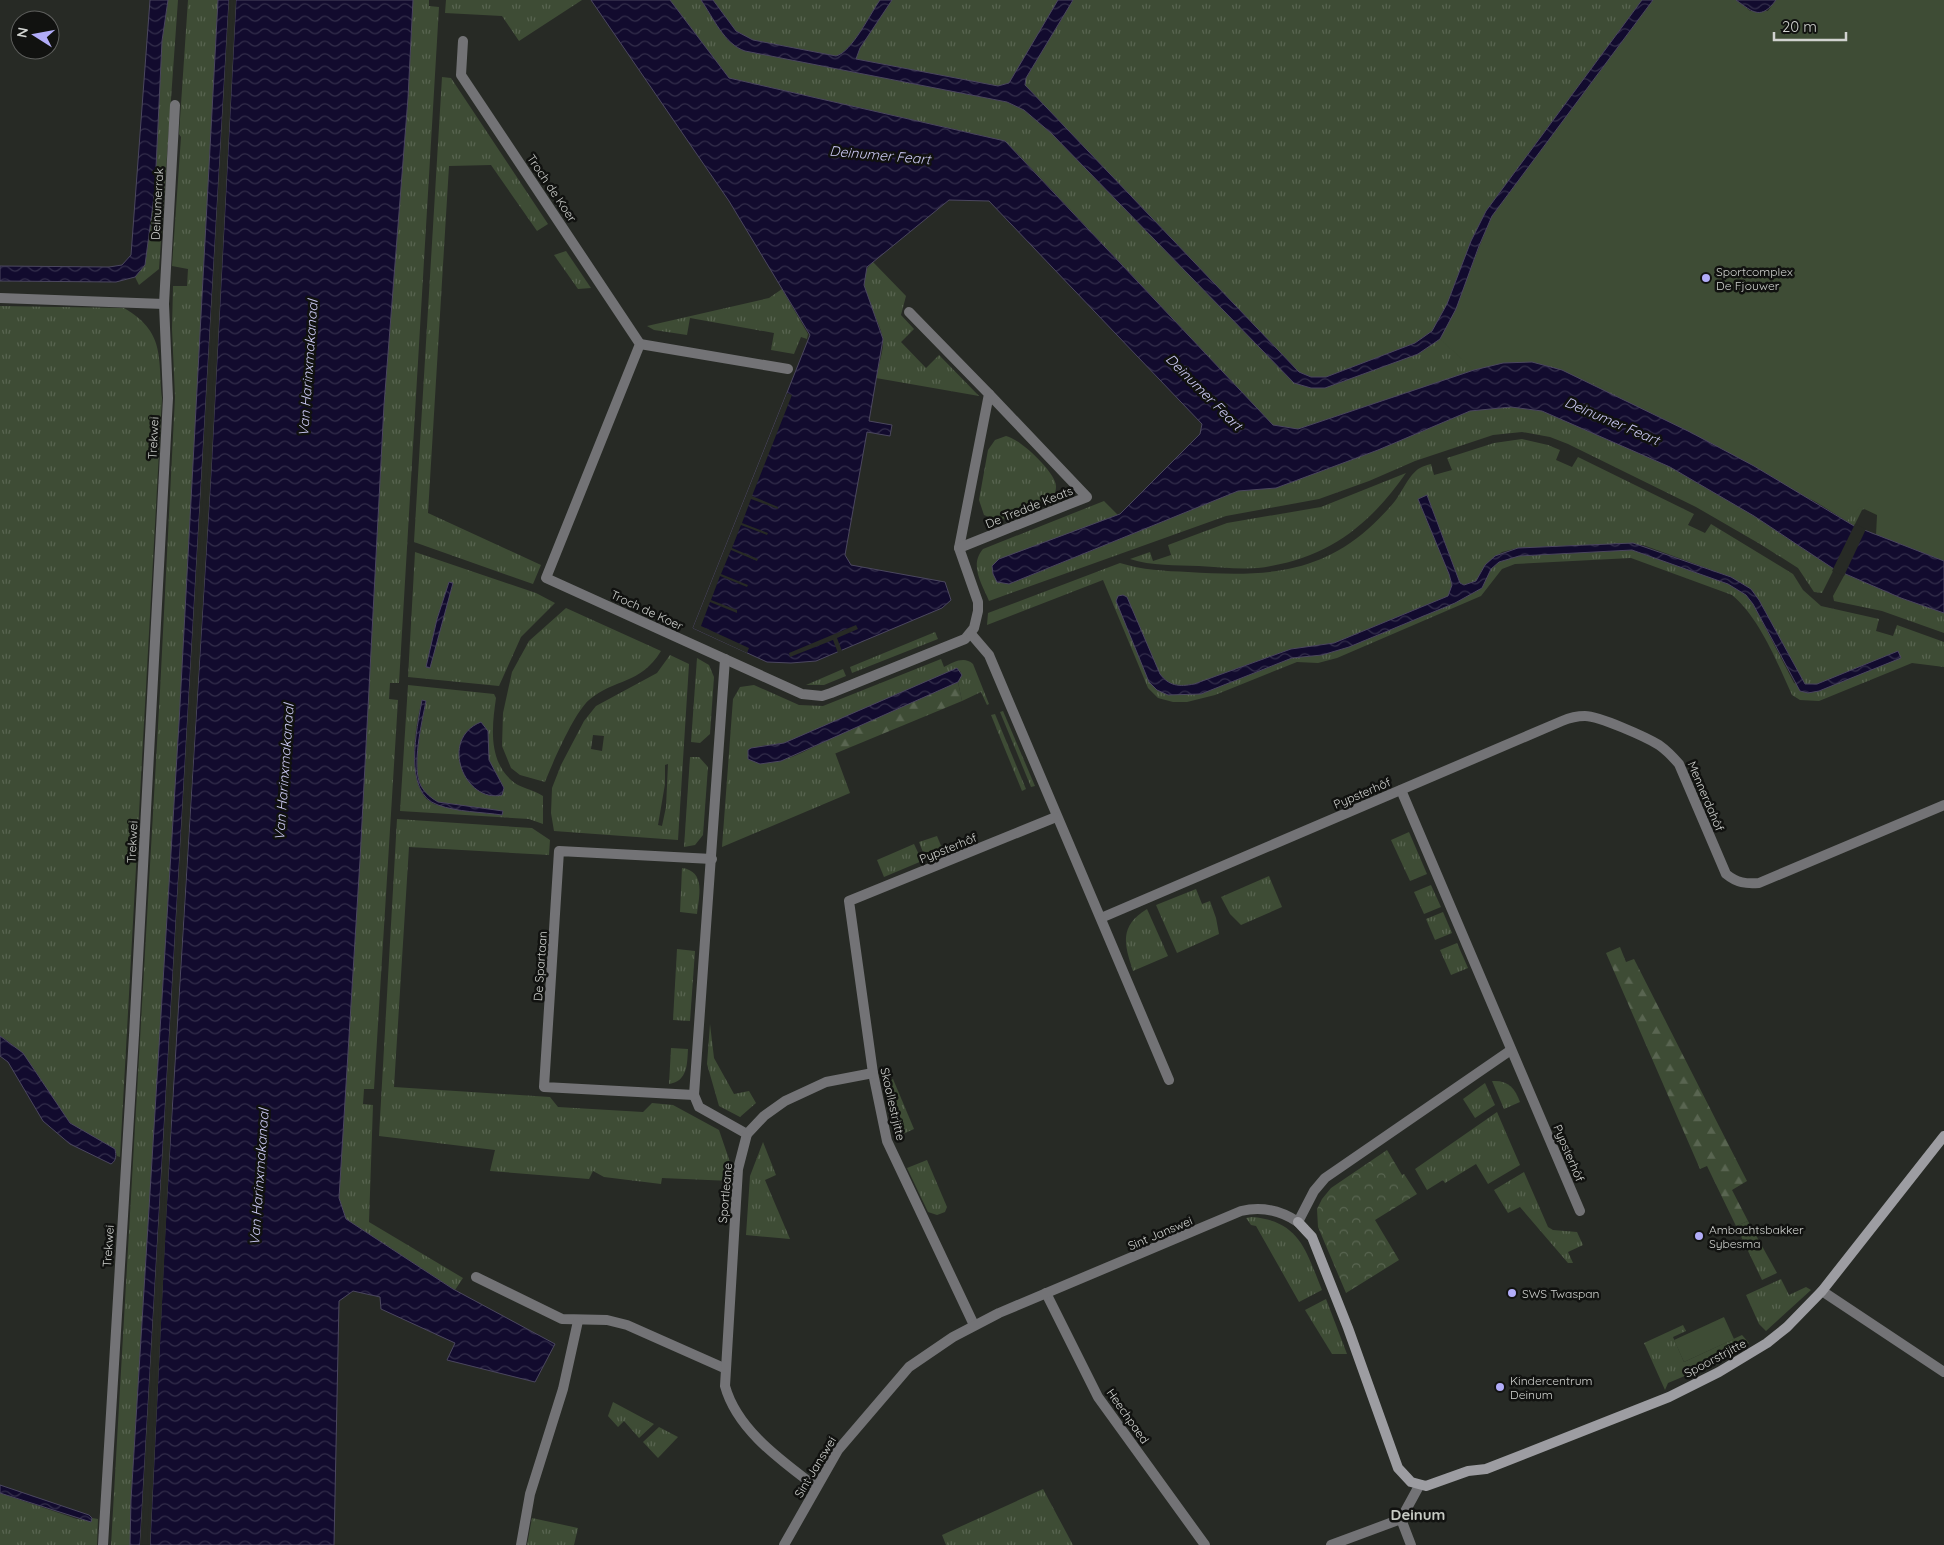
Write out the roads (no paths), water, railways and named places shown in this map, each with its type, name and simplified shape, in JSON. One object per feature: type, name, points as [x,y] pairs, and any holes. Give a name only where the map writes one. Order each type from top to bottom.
[{"type":"street","name":"Troch de Koer","points":[[464,41],[462,75],[640,344],[546,578],[802,694],[822,696],[965,639],[971,634]]},
{"type":"street","name":"Deinumerrak","points":[[164,304],[176,105]]},
{"type":"street","points":[[0,298],[164,304]]},
{"type":"street","name":"Trekwei","points":[[103,1545],[134,1036],[168,398],[164,304]]},
{"type":"street","name":"De Tredde Keats","points":[[909,312],[1086,498],[959,548]]},
{"type":"street","points":[[640,344],[788,368]]},
{"type":"street","name":"De Tredde Keats","points":[[959,548],[989,394]]},
{"type":"street","points":[[959,548],[978,602],[977,620],[971,634],[989,655],[1169,1080]]},
{"type":"street","points":[[725,660],[694,1095],[699,1107],[748,1134]]},
{"type":"street","name":"Mennerdahôf","points":[[1401,790],[1562,721],[1587,716],[1653,742],[1674,758],[1679,764],[1726,874],[1734,880],[1746,884],[1759,883],[1944,805]]},
{"type":"street","name":"Pypsterhôf","points":[[1101,918],[1401,790],[1580,1211]]},
{"type":"street","name":"Pypsterhôf","points":[[849,901],[1056,817]]},
{"type":"street","name":"De Spartaan","points":[[694,1095],[544,1086],[559,850],[712,859]]},
{"type":"street","name":"Skoallestrjitte","points":[[849,901],[873,1073],[889,1146],[974,1325]]},
{"type":"street","points":[[1298,1222],[1314,1191],[1325,1178],[1511,1050]]},
{"type":"street","name":"Sportleane","points":[[816,1488],[773,1452],[744,1423],[727,1397],[724,1368],[738,1168],[748,1134],[764,1116],[786,1101],[826,1082],[873,1073]]},
{"type":"street","name":"Spoorstrjitte","points":[[1419,1486],[1426,1486],[1468,1471],[1486,1469],[1669,1397],[1719,1372],[1765,1344],[1787,1327],[1822,1291],[1944,1136]]},
{"type":"street","name":"Sint Janswei","points":[[784,1545],[843,1443],[909,1367],[974,1325],[1241,1211],[1271,1210],[1285,1214],[1298,1222],[1312,1237],[1333,1290],[1393,1459],[1404,1474],[1419,1486]]},
{"type":"street","points":[[476,1277],[562,1319],[607,1320],[628,1325],[724,1368]]},
{"type":"street","points":[[1822,1291],[1944,1372]]},
{"type":"street","name":"Heechpaed","points":[[1046,1293],[1098,1397],[1206,1545]]},
{"type":"street","points":[[521,1545],[530,1494],[563,1389],[578,1320]]},
{"type":"street","points":[[1331,1545],[1401,1518],[1419,1486]]},
{"type":"street","points":[[1401,1518],[1411,1545]]},
{"type":"water","points":[[150,0],[168,0],[162,41],[155,189],[145,265],[135,277],[116,282],[0,281],[0,266],[109,267],[122,265],[131,255]]},
{"type":"water","points":[[218,0],[229,0],[140,1545],[130,1545],[131,1500],[179,723]]},
{"type":"water","name":"Van Harinxmakanaal","points":[[236,0],[413,0],[408,98],[384,405],[360,860],[339,1198],[346,1219],[453,1289],[555,1344],[535,1382],[447,1360],[455,1343],[381,1309],[380,1297],[353,1291],[339,1301],[334,1545],[150,1545],[165,1228],[211,473]]},
{"type":"water","name":"Deinumer Feart","points":[[591,0],[670,0],[729,78],[1005,141],[1273,425],[1298,429],[1474,370],[1503,363],[1532,362],[1562,370],[1690,432],[1754,466],[1854,526],[1944,561],[1944,613],[1901,598],[1834,569],[1754,516],[1670,467],[1542,411],[1511,407],[1470,411],[1378,450],[1276,488],[1238,491],[1009,584],[997,582],[992,566],[999,559],[1120,514],[1200,434],[1202,424],[989,201],[949,200],[867,267],[864,285],[883,339],[869,421],[892,425],[890,436],[867,432],[845,555],[851,565],[945,582],[951,600],[942,608],[816,661],[767,662],[693,628],[810,335],[729,201]]},
{"type":"water","points":[[701,0],[713,0],[736,31],[753,40],[836,56],[848,48],[880,0],[892,0],[860,48],[856,59],[998,86],[1009,83],[1058,0],[1073,0],[1026,78],[1025,85],[1299,372],[1311,377],[1326,377],[1415,343],[1432,331],[1447,304],[1471,241],[1486,211],[1642,0],[1653,0],[1492,216],[1456,309],[1440,339],[1418,354],[1325,388],[1311,388],[1294,383],[1051,133],[1024,110],[1007,102],[745,51],[725,36]]},
{"type":"water","points":[[1736,0],[1776,0],[1766,10],[1757,12]]},
{"type":"water","points":[[1427,495],[1460,583],[1464,585],[1476,581],[1485,565],[1495,556],[1518,548],[1633,543],[1731,577],[1751,589],[1759,600],[1805,684],[1817,684],[1898,651],[1901,658],[1819,691],[1808,693],[1800,691],[1753,604],[1746,595],[1728,584],[1632,550],[1519,556],[1499,562],[1491,569],[1482,588],[1455,603],[1349,647],[1322,655],[1292,658],[1201,694],[1168,695],[1157,690],[1149,682],[1116,601],[1118,596],[1123,595],[1127,597],[1160,674],[1167,681],[1175,685],[1184,685],[1194,684],[1291,649],[1334,643],[1448,596],[1452,585],[1449,574],[1418,499]]},
{"type":"water","points":[[449,582],[453,583],[430,668],[426,667],[437,619]]},
{"type":"water","points":[[957,668],[962,675],[958,682],[781,761],[760,764],[748,759],[748,750],[751,748],[784,743]]},
{"type":"water","points":[[422,700],[426,701],[418,744],[417,768],[418,778],[423,789],[438,802],[503,811],[502,815],[453,809],[438,805],[427,798],[420,787],[416,774],[415,758],[415,742]]},
{"type":"water","points":[[481,722],[488,731],[489,760],[504,788],[502,795],[489,795],[477,790],[468,780],[462,768],[459,755],[461,742],[468,730]]},
{"type":"water","points":[[0,1036],[23,1053],[70,1123],[115,1149],[116,1157],[111,1164],[70,1144],[43,1121],[8,1062],[0,1056]]},
{"type":"water","points":[[0,1485],[89,1515],[92,1518],[91,1522],[0,1493]]},
{"type":"place","name":"Sportcomplex De Fjouwer","points":[[1706,278]]},
{"type":"place","name":"Ambachtsbakker Sybesma","points":[[1699,1236]]},
{"type":"place","name":"SWS Twaspan","points":[[1512,1293]]},
{"type":"place","name":"Kindercentrum Deinum","points":[[1500,1387]]},
{"type":"district","name":"Deinum","points":[[1418,1514]]}]
